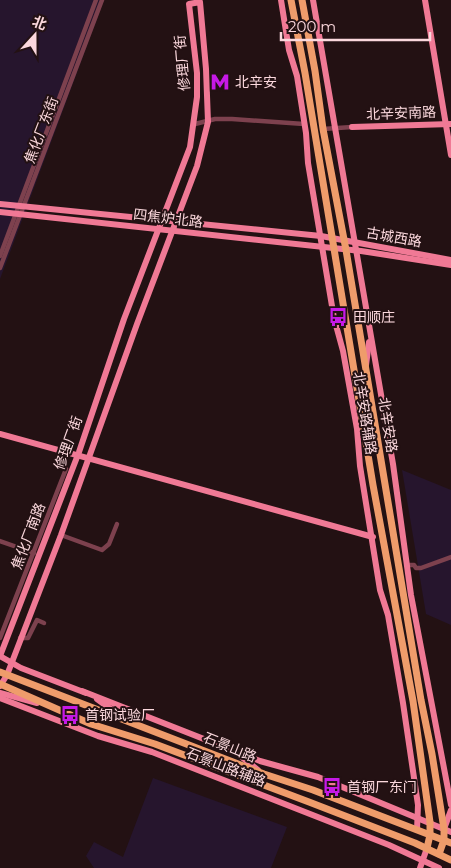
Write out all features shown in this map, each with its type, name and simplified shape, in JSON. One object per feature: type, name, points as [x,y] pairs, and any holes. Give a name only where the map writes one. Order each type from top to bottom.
[{"type":"main road","name":"北辛安路","points":[[291,0],[309,93],[385,553],[404,654],[430,822],[427,848]]},
{"type":"main road","name":"北辛安路","points":[[302,0],[315,71],[322,129],[346,250],[406,612],[447,830],[439,854]]},
{"type":"main road","name":"石景山路","points":[[4,674],[264,774],[313,790],[451,843]]},
{"type":"main road","name":"石景山路","points":[[0,685],[91,724],[173,750],[427,848],[451,860]]},
{"type":"street","name":"焦化厂东街","points":[[22,206],[96,0]]},
{"type":"street","name":"焦化厂东街","points":[[0,268],[102,0]]},
{"type":"street","name":"北辛安路辅路","points":[[281,0],[304,124],[308,163],[334,318],[343,351],[357,429],[360,466],[373,537],[380,590],[388,615],[400,684],[418,817],[416,830]]},
{"type":"street","name":"北辛安路辅路","points":[[313,0],[337,128],[355,247],[393,464],[411,595],[451,805]]},
{"type":"street","points":[[425,0],[448,124],[451,155]]},
{"type":"street","name":"修理厂街","points":[[0,656],[78,455],[124,319],[185,164],[195,124],[197,73],[188,2],[200,2],[206,69],[208,122],[197,166],[61,535],[20,638]]},
{"type":"street","points":[[195,124],[215,119],[232,119],[304,124],[309,93]]},
{"type":"street","name":"北辛安南路","points":[[352,128],[448,124]]},
{"type":"street","points":[[322,129],[352,128]]},
{"type":"street","name":"四焦炉北路","points":[[0,204],[332,238]]},
{"type":"street","name":"四焦炉北路","points":[[0,212],[334,249]]},
{"type":"street","name":"焦化厂东街","points":[[0,256],[19,214]]},
{"type":"street","name":"古城西路","points":[[332,238],[344,241],[355,247],[451,265]]},
{"type":"street","name":"古城西路","points":[[334,249],[346,250],[355,247],[451,260]]},
{"type":"street","points":[[366,366],[370,336]]},
{"type":"street","points":[[357,429],[359,390]]},
{"type":"street","points":[[370,394],[380,393]]},
{"type":"street","points":[[0,434],[373,537]]},
{"type":"street","name":"焦化厂南路","points":[[0,638],[66,469]]},
{"type":"street","points":[[61,535],[102,550],[109,544],[117,524]]},
{"type":"street","points":[[0,540],[34,553]]},
{"type":"street","points":[[407,565],[421,568],[451,558]]},
{"type":"street","points":[[406,612],[411,595]]},
{"type":"street","points":[[0,685],[4,674],[12,662],[20,638],[28,638],[37,620],[44,624]]},
{"type":"street","points":[[400,684],[404,654]]},
{"type":"street","points":[[0,656],[82,691],[102,702],[125,719]]},
{"type":"street","name":"石景山路辅路","points":[[82,691],[234,752],[318,777],[447,830]]},
{"type":"street","name":"石景山路","points":[[0,693],[45,705]]},
{"type":"street","name":"石景山路辅路","points":[[0,698],[98,736],[152,752],[390,845],[421,865],[435,867]]},
{"type":"street","points":[[234,752],[264,774]]},
{"type":"street","points":[[447,830],[451,810]]},
{"type":"street","points":[[421,865],[427,848]]},
{"type":"street","points":[[435,867],[439,854]]},
{"type":"shaded area","points":[[0,0],[104,0],[0,279]]},
{"type":"shaded area","points":[[402,470],[451,490],[451,625],[426,614]]},
{"type":"shaded area","points":[[153,778],[287,827],[271,868],[94,868],[86,856],[94,842],[123,857]]},
{"type":"place","name":"北辛安","points":[[220,82]]},
{"type":"place","name":"田顺庄","points":[[338,317]]},
{"type":"place","name":"首钢试验厂","points":[[70,715]]},
{"type":"place","name":"首钢厂东门","points":[[332,787]]}]
